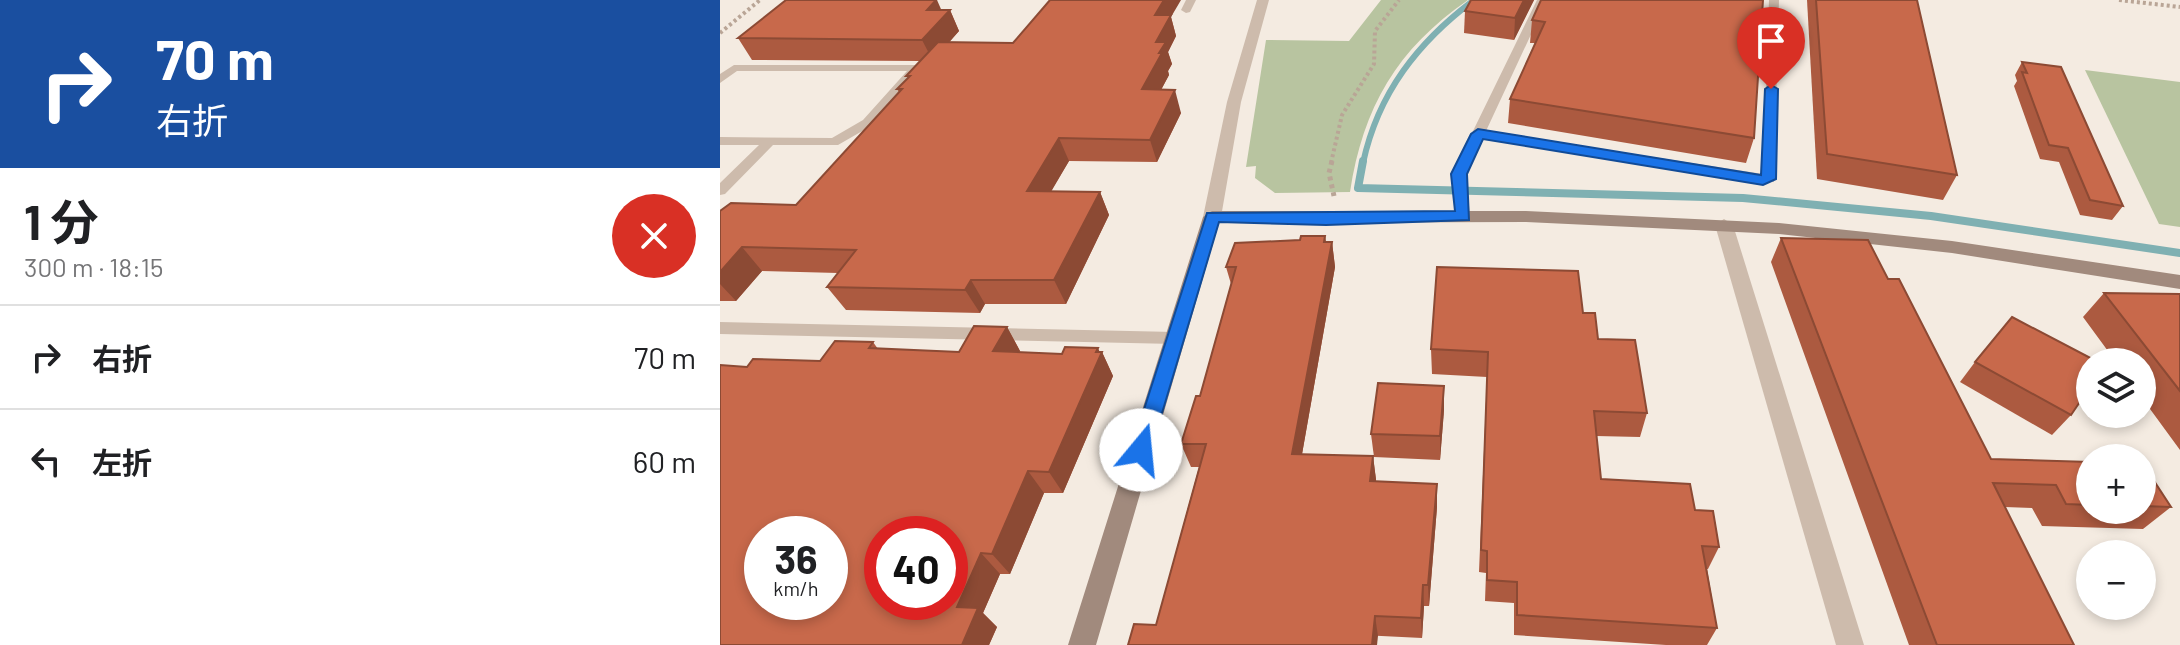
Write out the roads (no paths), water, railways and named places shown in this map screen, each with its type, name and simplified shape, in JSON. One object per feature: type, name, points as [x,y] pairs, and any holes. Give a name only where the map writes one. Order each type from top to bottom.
[{"type":"street","points":[[1082,645],[1212,217],[1234,102],[1263,0]]},
{"type":"street","points":[[1212,217],[1326,220],[1463,216],[1724,225],[2052,260],[2180,282]]},
{"type":"street","points":[[1724,225],[1850,645]]},
{"type":"lane","points":[[1463,216],[1459,174],[1542,0]]},
{"type":"lane","points":[[1478,134],[1769,179],[1774,0]]},
{"type":"lane","points":[[720,80],[734,68],[916,68],[867,123],[834,142],[720,141]]},
{"type":"lane","points":[[720,191],[769,142]]},
{"type":"lane","points":[[720,328],[1175,338]]},
{"type":"waterway","points":[[1363,163],[1379,114],[1403,71],[1435,33],[1474,0]]},
{"type":"waterway","points":[[1363,161],[1358,188],[1743,198],[1931,216],[2180,253]]}]
